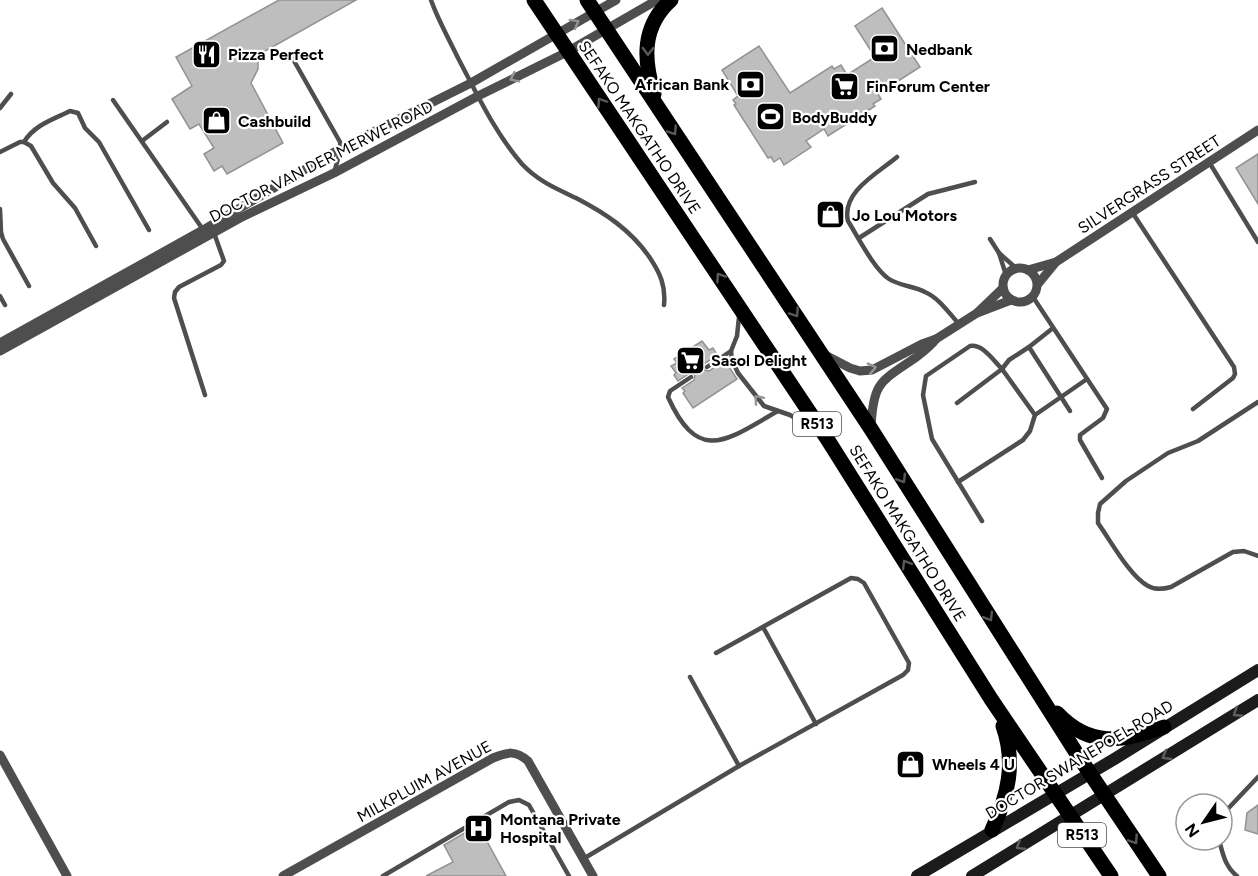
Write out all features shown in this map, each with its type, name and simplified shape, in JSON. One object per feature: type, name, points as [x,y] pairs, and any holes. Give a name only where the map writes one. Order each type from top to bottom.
[{"type":"main road","name":"SEFAKO MAKGATHO DRIVE","points":[[534,0],[826,437],[991,699],[1111,876]]},
{"type":"main road","points":[[659,110],[648,70],[648,43],[654,19],[670,0]]},
{"type":"main road","name":"SEFAKO MAKGATHO DRIVE","points":[[591,6],[821,352],[1030,681],[1159,876]]},
{"type":"main road","points":[[1030,681],[1067,723],[1090,736],[1120,739],[1164,727]]},
{"type":"main road","points":[[991,699],[1006,735],[1010,759],[1005,798],[992,830]]},
{"type":"street","name":"DOCTOR VAN DER MERWE ROAD","points":[[0,351],[208,233],[341,148],[471,82],[556,34],[591,6],[616,0]]},
{"type":"street","name":"DOCTOR VAN DER MERWE ROAD","points":[[0,343],[208,233],[334,173],[478,96],[567,52],[657,0]]},
{"type":"street","name":"SILVERGRASS STREET","points":[[1038,284],[1056,262],[1258,130]]},
{"type":"street","name":"SILVERGRASS STREET","points":[[1028,270],[1056,262]]},
{"type":"street","points":[[977,313],[1011,300],[1025,302],[1033,297],[1038,284],[1035,275],[1028,270],[1016,268],[1006,275],[1003,288],[1005,295],[1011,300]]},
{"type":"street","points":[[821,352],[850,368],[869,371],[881,367],[922,344],[936,339],[977,313],[1003,288]]},
{"type":"street","points":[[871,429],[872,407],[878,387],[885,379],[926,350],[936,339]]},
{"type":"street","name":"DOCTOR SWANEPOEL ROAD","points":[[916,876],[1090,774],[1258,670]]},
{"type":"street","points":[[1217,696],[1258,678]]},
{"type":"street","points":[[972,876],[1258,700]]},
{"type":"street","name":"MILKPLUIM AVENUE","points":[[283,876],[493,758],[508,753],[521,755],[528,761],[593,876]]},
{"type":"street","points":[[0,755],[67,876]]},
{"type":"lane","points":[[431,0],[478,96],[521,163],[536,178],[550,187],[606,215],[623,227],[635,239],[660,274],[665,295],[664,305]]},
{"type":"lane","points":[[289,52],[337,135],[341,148],[334,173]]},
{"type":"lane","points":[[0,108],[11,94]]},
{"type":"lane","points":[[113,100],[208,233],[224,261],[221,265],[179,287],[174,298],[205,395]]},
{"type":"lane","points":[[0,152],[24,142],[33,130],[70,111],[78,113],[86,128],[99,142],[149,230]]},
{"type":"lane","points":[[142,141],[167,122]]},
{"type":"lane","points":[[24,142],[31,146],[53,183],[70,201],[96,246]]},
{"type":"lane","points":[[897,157],[858,189],[850,199],[846,212],[848,221],[881,272],[889,279],[926,292],[941,303],[960,324]]},
{"type":"lane","points":[[1209,162],[1258,242]]},
{"type":"lane","points":[[859,237],[928,194],[975,182]]},
{"type":"lane","points":[[0,209],[3,239],[28,286]]},
{"type":"lane","points":[[1132,212],[1234,367],[1233,378],[1193,409]]},
{"type":"lane","points":[[990,239],[999,254],[1006,275]]},
{"type":"lane","points":[[999,254],[1008,259],[1016,268]]},
{"type":"lane","points":[[0,296],[5,305]]},
{"type":"lane","points":[[1033,297],[1107,409],[1106,414],[1080,435],[1080,440],[1102,478]]},
{"type":"lane","points":[[739,306],[738,330],[731,351],[733,364],[757,400],[767,408],[801,420],[826,437]]},
{"type":"lane","points":[[957,403],[1002,369],[1009,360],[1053,328]]},
{"type":"lane","points":[[982,521],[932,439],[923,395],[926,376],[970,346],[975,345],[1002,369],[1035,415]]},
{"type":"lane","points":[[1029,347],[1070,411]]},
{"type":"lane","points":[[707,367],[731,351]]},
{"type":"lane","points":[[691,377],[670,391],[668,396],[690,430],[702,439],[714,441],[726,439],[778,411]]},
{"type":"lane","points":[[958,482],[1023,440],[1030,431],[1035,415],[1087,379]]},
{"type":"lane","points":[[1258,402],[1198,441],[1168,453],[1126,481],[1100,504],[1098,513],[1098,523],[1136,576],[1154,588],[1171,587],[1233,552],[1244,551],[1258,556]]},
{"type":"lane","points":[[583,859],[739,766],[908,670],[909,663],[864,583],[851,578],[716,653]]},
{"type":"lane","points":[[763,627],[816,724]]},
{"type":"lane","points":[[690,677],[739,766]]},
{"type":"lane","points":[[1234,800],[1258,777]]},
{"type":"lane","points":[[382,876],[509,802],[519,800],[528,805],[569,876]]},
{"type":"lane","points":[[1222,852],[1229,869],[1237,876]]},
{"type":"building","points":[[279,0],[356,0],[258,55],[258,69],[251,83],[283,143],[227,174],[222,166],[214,171],[204,154],[214,148],[199,124],[190,129],[172,99],[192,86],[176,57]]},
{"type":"building","name":"FinForum Center","points":[[882,8],[920,67],[878,94],[881,99],[873,104],[875,106],[828,136],[824,129],[806,141],[811,147],[784,165],[780,158],[774,162],[771,157],[768,158],[734,105],[736,104],[733,100],[738,96],[722,70],[759,46],[790,93],[832,66],[834,69],[841,65],[847,75],[875,57],[855,26]]},
{"type":"building","points":[[1258,154],[1258,204],[1236,168]]},
{"type":"building","points":[[702,341],[709,350],[713,348],[717,355],[704,364],[704,370],[709,371],[722,362],[725,366],[727,364],[737,379],[693,408],[682,388],[694,380],[695,375],[690,373],[678,381],[671,366],[677,363],[674,359]]},
{"type":"building","points":[[1258,805],[1258,834],[1245,830],[1247,813]]},
{"type":"building","points":[[478,825],[506,876],[426,876],[453,862],[444,845]]},
{"type":"place","name":"Nedbank","points":[[885,49]]},
{"type":"place","name":"Pizza Perfect","points":[[207,54]]},
{"type":"place","name":"African Bank","points":[[750,84]]},
{"type":"place","name":"FinForum Center","points":[[845,86]]},
{"type":"place","name":"BodyBuddy","points":[[771,117]]},
{"type":"place","name":"Cashbuild","points":[[217,121]]},
{"type":"place","name":"Jo Lou Motors","points":[[831,215]]},
{"type":"place","name":"Sasol Delight","points":[[690,360]]},
{"type":"place","name":"Wheels 4 U","points":[[911,764]]},
{"type":"place","name":"Montana Private Hospital","points":[[479,828]]}]
